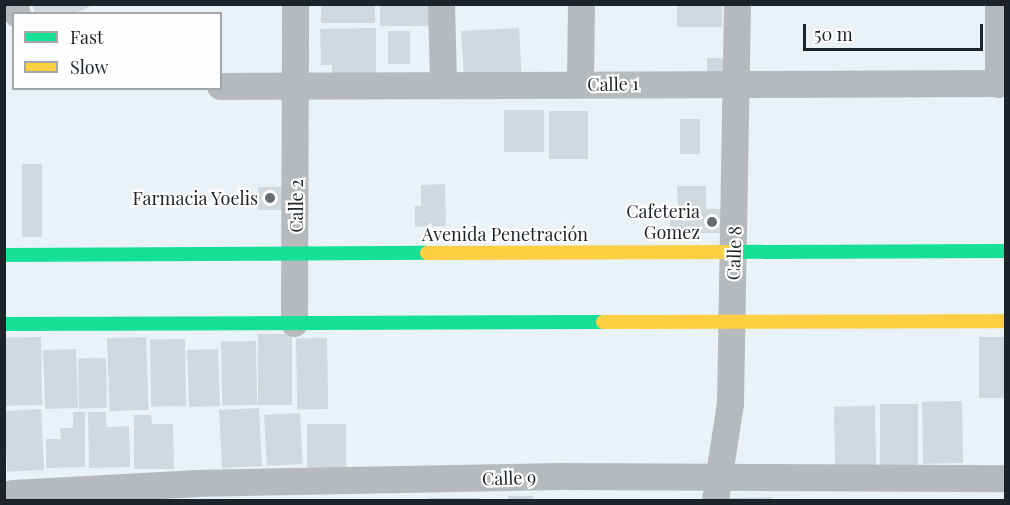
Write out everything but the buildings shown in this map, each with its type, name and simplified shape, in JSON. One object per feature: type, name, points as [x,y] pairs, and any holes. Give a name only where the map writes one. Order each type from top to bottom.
[{"type":"street","name":"Calle 2","points":[[294,323],[295,4]]},
{"type":"street","points":[[441,4],[442,83]]},
{"type":"street","points":[[580,84],[581,4]]},
{"type":"street","name":"Calle 8","points":[[716,490],[730,402],[735,250],[737,4]]},
{"type":"street","points":[[998,4],[1002,84]]},
{"type":"street","name":"Calle 1","points":[[222,86],[296,88],[442,83],[735,82],[1002,84]]},
{"type":"street","name":"Avenida Penetración","points":[[4,255],[735,250],[1005,251]]},
{"type":"street","points":[[4,324],[1005,321]]},
{"type":"street","name":"Calle 9","points":[[12,493],[81,495],[560,488],[716,490],[1005,478]]},
{"type":"traffic: fast","points":[[727,252],[1006,251]]},
{"type":"traffic: fast","points":[[4,255],[427,253]]},
{"type":"traffic: fast","points":[[4,324],[603,322]]},
{"type":"traffic: slow","points":[[427,253],[727,252]]},
{"type":"traffic: slow","points":[[603,322],[1006,321]]},
{"type":"place","name":"Farmacia Yoelis","points":[[270,198]]},
{"type":"place","name":"Cafeteria Gomez","points":[[712,222]]}]
